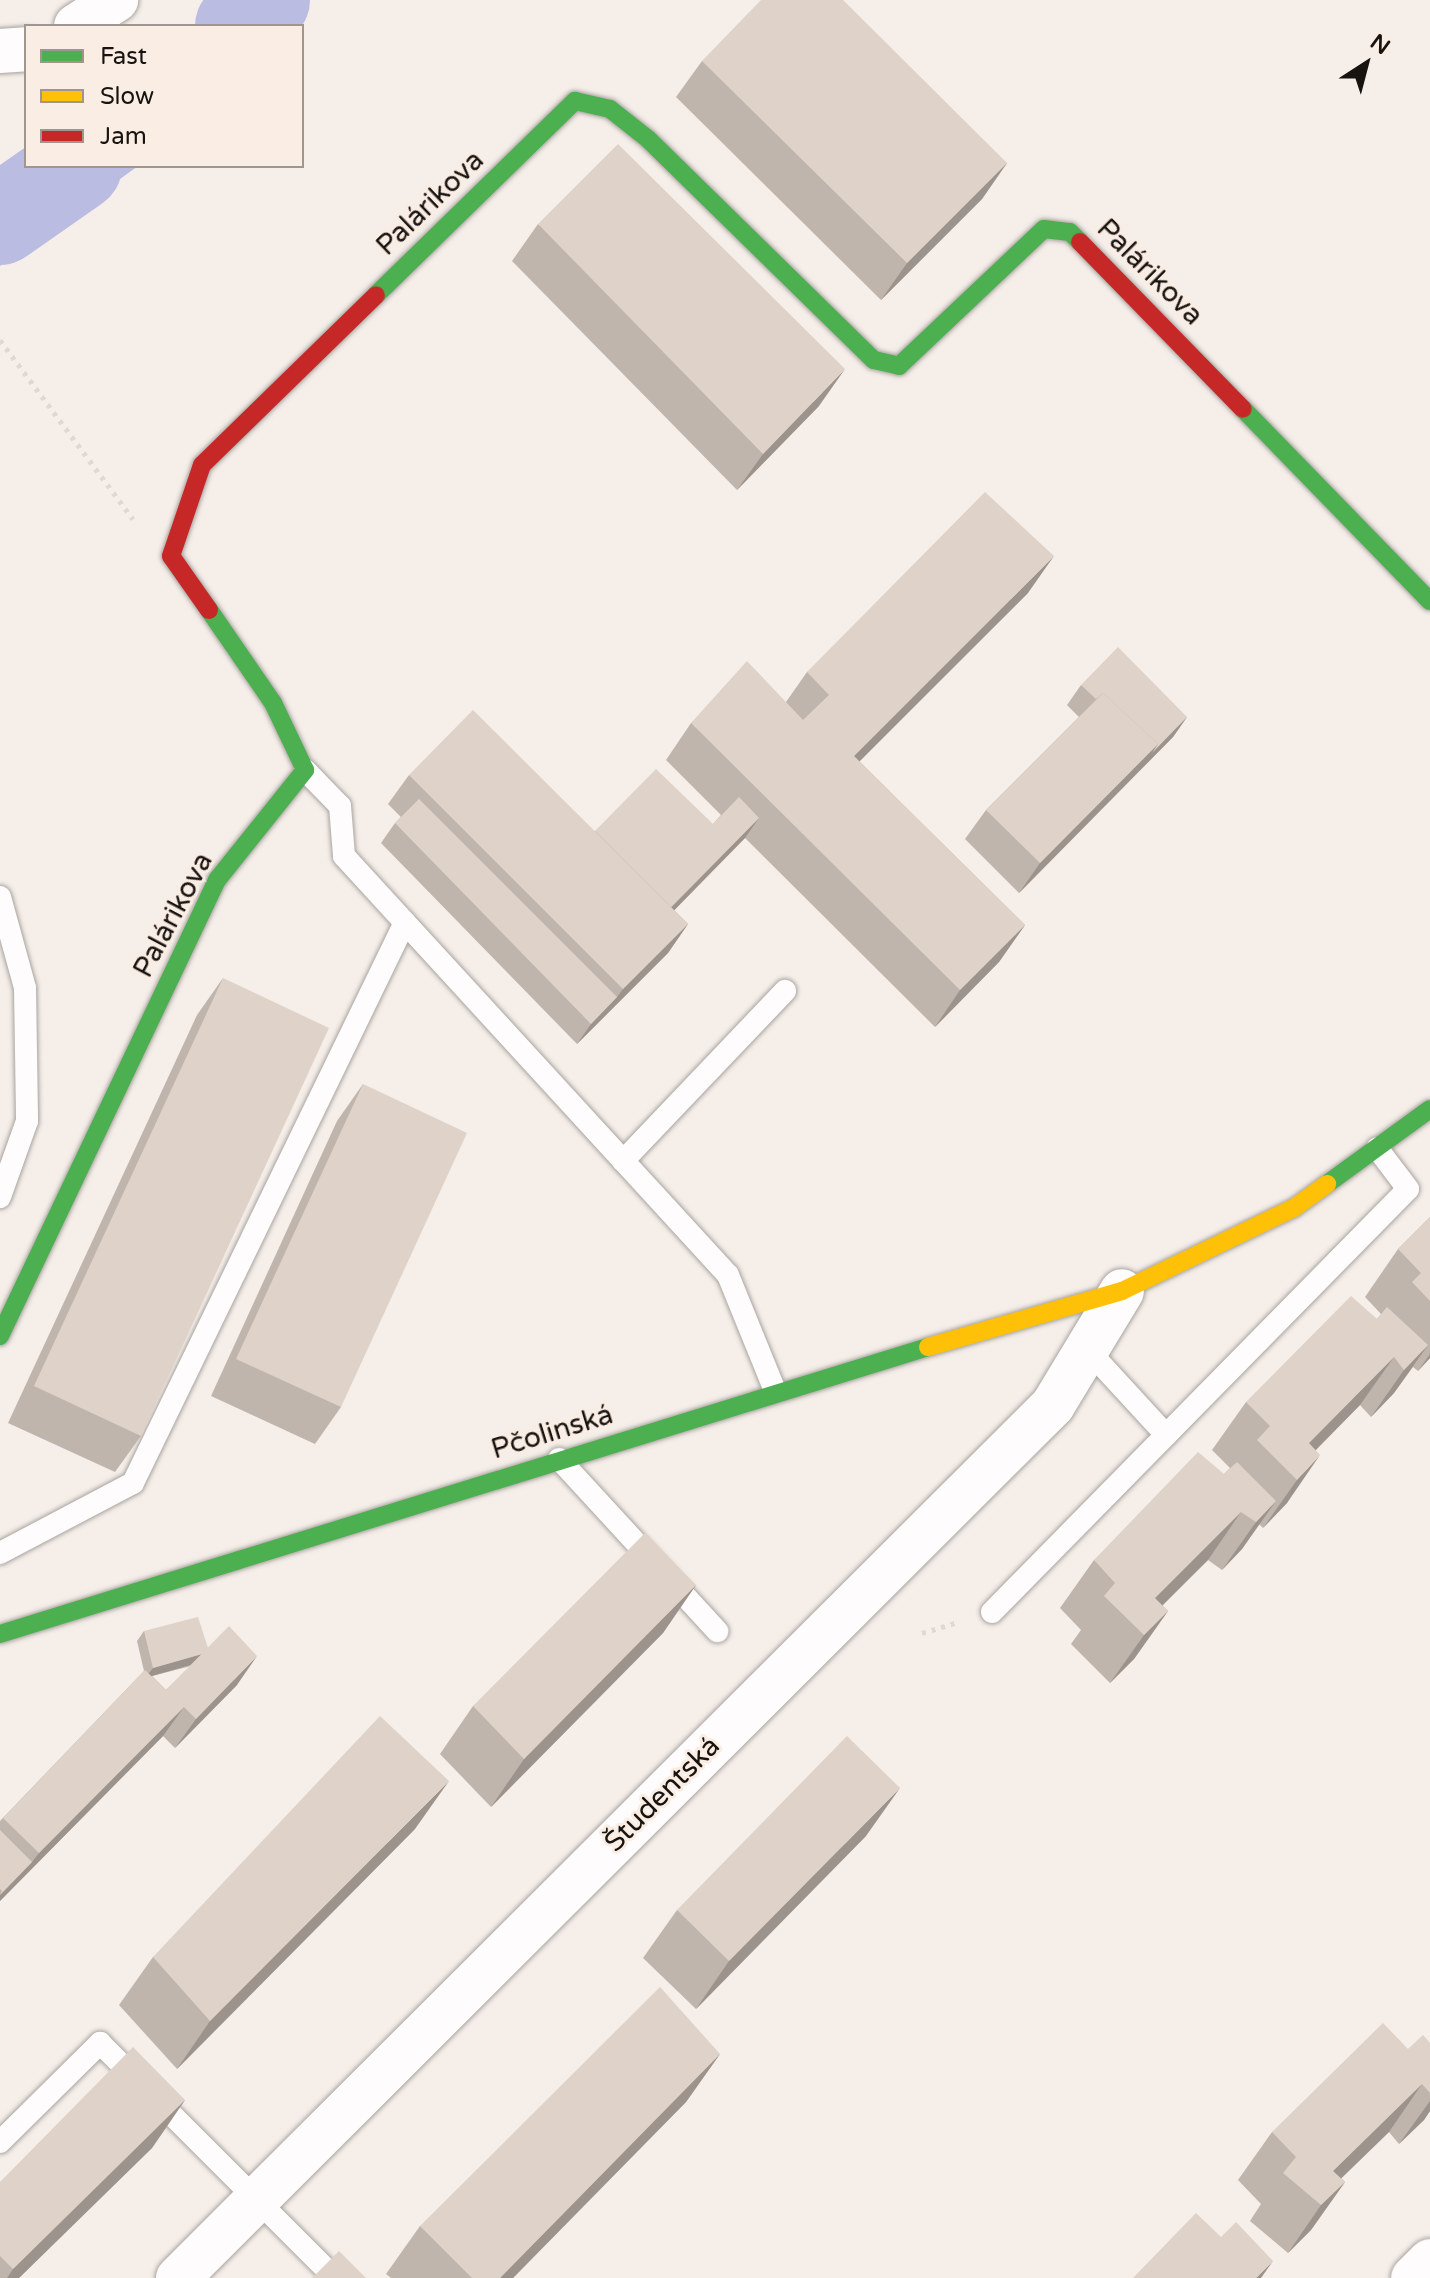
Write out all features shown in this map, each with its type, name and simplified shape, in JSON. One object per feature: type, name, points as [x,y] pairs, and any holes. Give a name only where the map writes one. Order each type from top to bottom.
[{"type":"street","points":[[79,24],[116,0]]},
{"type":"street","points":[[0,51],[24,49]]},
{"type":"street","name":"Palárikova","points":[[171,556],[202,465],[575,101],[610,109],[648,139],[874,360],[899,366],[1015,251],[1044,229],[1070,232],[1430,601]]},
{"type":"street","points":[[171,556],[273,703],[305,770]]},
{"type":"street","name":"Palárikova","points":[[0,1336],[217,880],[305,770]]},
{"type":"street","name":"Pčolinská","points":[[0,1634],[775,1391],[1122,1291],[1294,1208],[1430,1109]]},
{"type":"street","name":"Študentská","points":[[178,2278],[1053,1405],[1122,1291]]},
{"type":"street","points":[[1413,2278],[1430,2261]]},
{"type":"lane","points":[[305,770],[340,806],[344,856],[728,1275],[775,1391]]},
{"type":"lane","points":[[0,897],[25,988],[27,1121],[0,1197]]},
{"type":"lane","points":[[0,1553],[133,1483],[405,922]]},
{"type":"lane","points":[[623,1161],[785,991]]},
{"type":"lane","points":[[992,1612],[1408,1189],[1377,1148]]},
{"type":"lane","points":[[1087,1349],[1166,1435]]},
{"type":"lane","points":[[559,1459],[717,1631]]},
{"type":"lane","points":[[0,2142],[100,2043],[335,2278]]},
{"type":"path","points":[[1,341],[147,539],[171,556]]},
{"type":"water","points":[[278,0],[304,0],[284,24],[258,24]]},
{"type":"water","points":[[104,168],[135,168],[0,266],[0,243]]},
{"type":"building","points":[[761,0],[843,0],[1007,163],[907,263],[702,61]]},
{"type":"building","points":[[618,144],[845,369],[763,454],[538,224]]},
{"type":"building","points":[[985,492],[1054,556],[854,756],[1025,925],[960,990],[691,723],[747,661],[803,720],[829,695],[807,672]]},
{"type":"building","points":[[1118,647],[1187,717],[1152,753],[1158,744],[1103,693],[1096,699],[1081,685]]},
{"type":"building","points":[[1103,693],[1158,744],[1040,863],[986,810]]},
{"type":"building","points":[[473,710],[688,924],[623,989],[409,775]]},
{"type":"building","points":[[656,769],[713,824],[739,797],[759,818],[671,907],[595,831]]},
{"type":"building","points":[[419,799],[617,997],[591,1024],[395,823]]},
{"type":"building","points":[[223,978],[329,1028],[141,1436],[34,1386]]},
{"type":"building","points":[[363,1084],[467,1133],[341,1407],[236,1359]]},
{"type":"building","points":[[1430,1217],[1430,1301],[1412,1282],[1421,1273],[1398,1249]]},
{"type":"building","points":[[1351,1296],[1377,1319],[1387,1307],[1428,1345],[1404,1370],[1394,1357],[1309,1443],[1320,1455],[1297,1480],[1257,1440],[1270,1426],[1246,1402]]},
{"type":"building","points":[[1198,1452],[1224,1474],[1237,1462],[1276,1501],[1256,1522],[1241,1512],[1155,1598],[1168,1611],[1144,1635],[1104,1596],[1115,1583],[1094,1560]]},
{"type":"building","points":[[645,1533],[696,1585],[524,1759],[473,1706]]},
{"type":"building","points":[[198,1617],[208,1648],[202,1654],[153,1668],[144,1631]]},
{"type":"building","points":[[229,1626],[257,1656],[196,1719],[184,1707],[39,1853],[3,1818],[145,1670],[166,1690]]},
{"type":"building","points":[[380,1716],[449,1781],[210,2021],[153,1957]]},
{"type":"building","points":[[847,1736],[900,1788],[729,1961],[677,1910]]},
{"type":"building","points":[[0,1830],[32,1862],[0,1895],[2,1891]]},
{"type":"building","points":[[660,1987],[720,2054],[500,2278],[472,2278],[420,2226]]},
{"type":"building","points":[[1383,2023],[1408,2049],[1423,2035],[1430,2043],[1430,2093],[1422,2084],[1333,2171],[1345,2182],[1321,2205],[1283,2173],[1296,2157],[1272,2132]]},
{"type":"building","points":[[133,2047],[185,2100],[13,2269],[0,2256],[0,2182]]},
{"type":"building","points":[[1196,2213],[1221,2237],[1236,2222],[1273,2261],[1256,2278],[1133,2278]]},
{"type":"building","points":[[339,2251],[366,2278],[312,2278]]},
{"type":"waterway","points":[[242,24],[265,0]]},
{"type":"waterway","points":[[0,220],[74,168]]},
{"type":"traffic: fast","points":[[376,295],[575,101],[610,109],[648,139],[874,360],[899,366],[1044,229],[1070,232],[1080,242]]},
{"type":"traffic: fast","points":[[1243,409],[1430,601]]},
{"type":"traffic: fast","points":[[0,1336],[217,880],[305,770],[273,703],[209,610]]},
{"type":"traffic: fast","points":[[1327,1184],[1430,1109]]},
{"type":"traffic: fast","points":[[0,1634],[928,1347]]},
{"type":"traffic: slow","points":[[928,1347],[1122,1291],[1294,1208],[1327,1184]]},
{"type":"traffic: jam","points":[[1080,242],[1243,409]]},
{"type":"traffic: jam","points":[[209,610],[171,556],[202,465],[376,295]]}]
